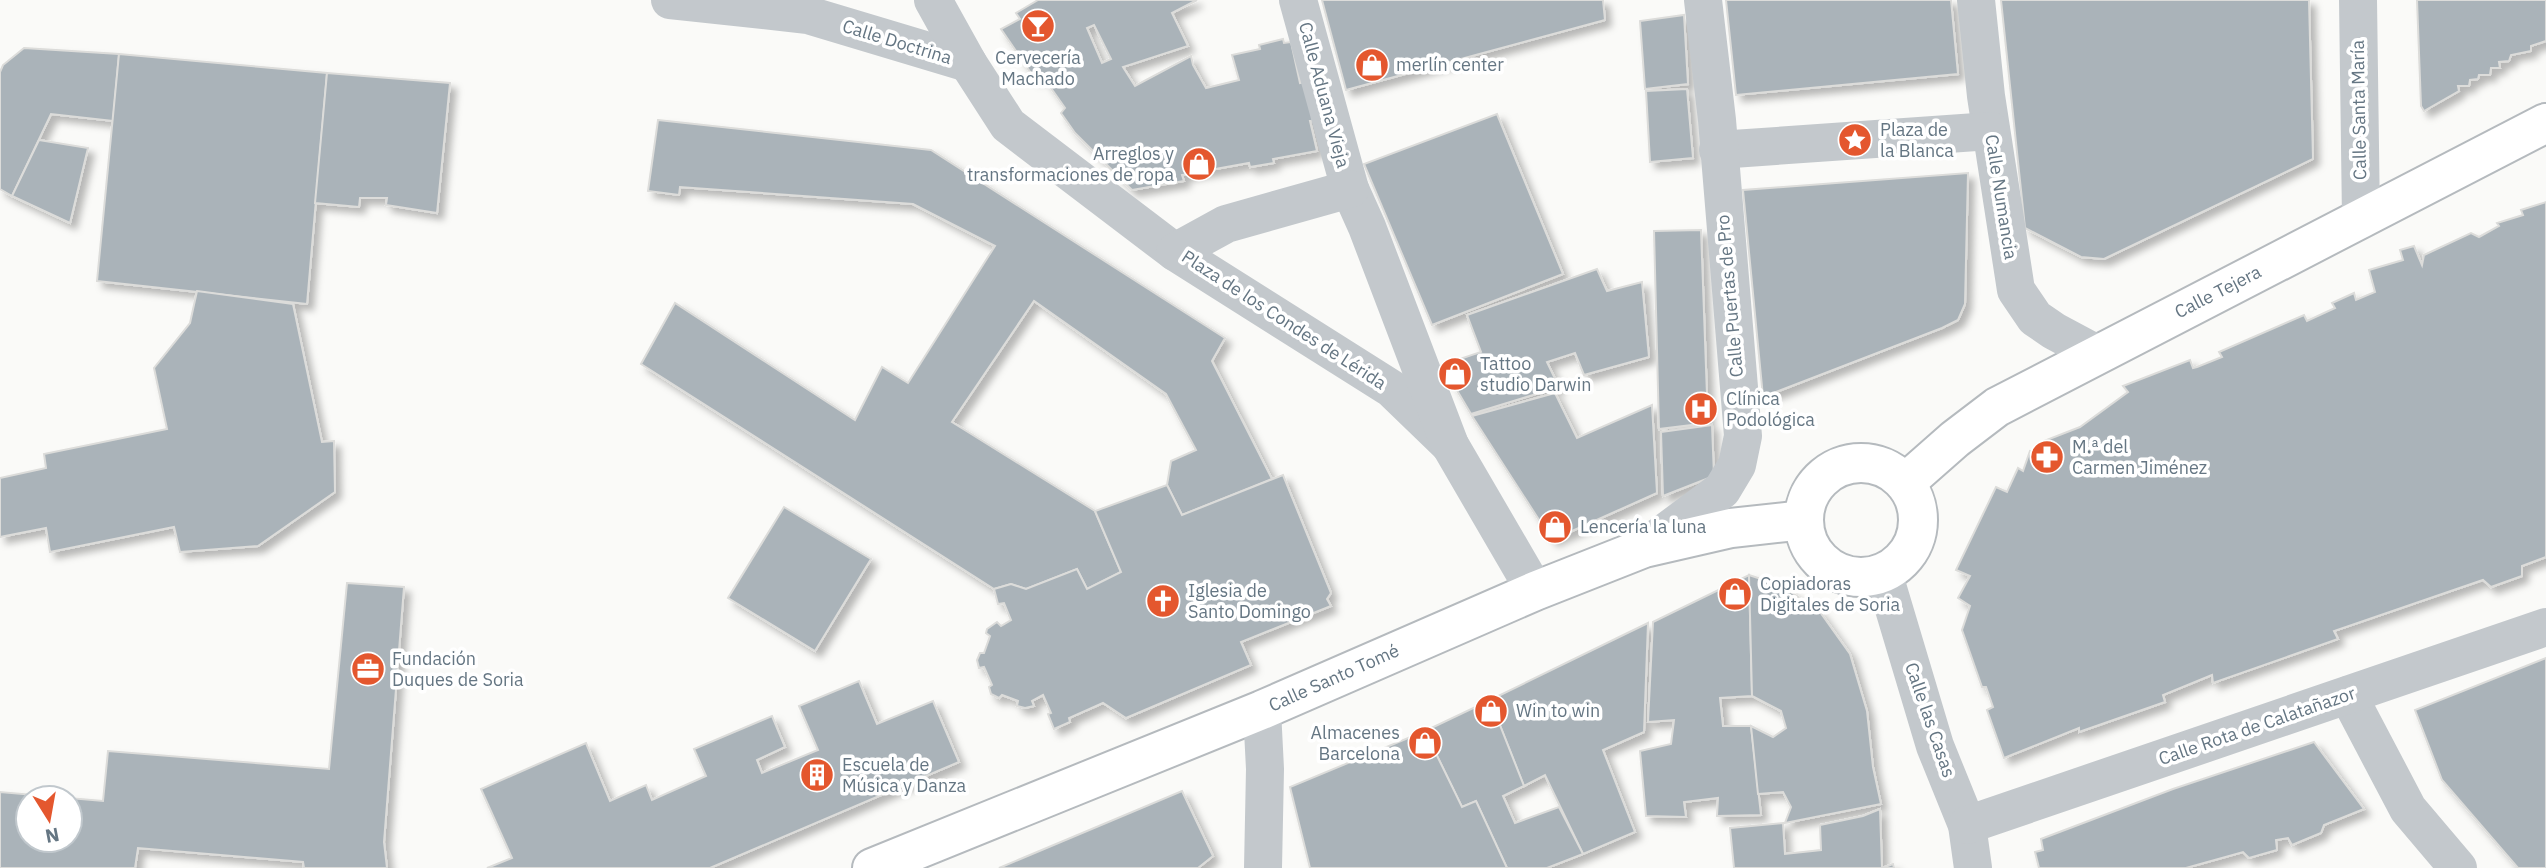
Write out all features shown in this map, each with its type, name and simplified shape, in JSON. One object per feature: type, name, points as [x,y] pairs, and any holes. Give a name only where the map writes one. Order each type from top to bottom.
[{"type":"main road","name":"Calle Tejera","points":[[1905,483],[1987,414],[2097,354],[2546,123]]},
{"type":"main road","points":[[1851,464],[1871,464],[1890,471],[1905,483],[1915,500],[1918,520],[1915,540],[1905,557],[1890,570],[1871,576],[1851,577],[1833,570],[1817,557],[1807,540],[1804,520],[1807,501],[1817,484],[1832,471],[1851,464]]},
{"type":"main road","name":"Calle Santo Tomé","points":[[872,868],[1262,710],[1535,591],[1644,548],[1731,528],[1804,520]]},
{"type":"street","name":"Calle Doctrina","points":[[670,0],[808,15],[968,63],[1008,125],[1175,252]]},
{"type":"street","points":[[933,0],[968,63]]},
{"type":"street","name":"Calle Aduana Vieja","points":[[1298,0],[1350,189]]},
{"type":"street","name":"Calle Puertas de Pro","points":[[1644,548],[1722,490],[1737,465],[1743,436],[1703,0]]},
{"type":"street","name":"Calle Numancia","points":[[1976,0],[1989,113],[2016,290],[2035,318],[2097,354]]},
{"type":"street","name":"Calle Santa María","points":[[2358,0],[2361,219]]},
{"type":"street","points":[[1718,150],[1989,113]]},
{"type":"street","name":"Plaza de los Condes de Lérida","points":[[1450,444],[1391,389],[1175,252],[1226,224],[1350,189],[1450,444],[1535,591]]},
{"type":"street","name":"Calle las Casas","points":[[1883,572],[1936,746],[1967,825],[1973,868]]},
{"type":"street","name":"Calle Rota de Calatañazor","points":[[1967,825],[2546,627]]},
{"type":"street","points":[[2348,695],[2408,809],[2458,868]]},
{"type":"street","points":[[1262,710],[1265,769],[1263,868]]},
{"type":"building","points":[[1038,0],[1197,0],[1172,13],[1188,46],[1123,67],[1135,86],[1191,56],[1206,88],[1239,80],[1232,55],[1260,49],[1259,45],[1283,39],[1284,43],[1291,42],[1300,83],[1305,82],[1317,151],[1273,159],[1274,163],[1250,167],[1249,163],[1182,175],[1184,181],[1132,190],[1075,133],[1061,113],[1065,108],[1041,74],[1035,79],[1001,29],[1020,19],[1016,13]],"holes":[[[1094,25],[1111,59],[1102,63],[1087,28]]]},
{"type":"building","points":[[1322,0],[1603,0],[1605,20],[1346,90]]},
{"type":"building","points":[[1726,0],[1951,0],[1958,74],[1736,95]]},
{"type":"building","points":[[2001,0],[2309,0],[2313,159],[2104,259],[2081,257],[2025,228]]},
{"type":"building","points":[[2417,0],[2546,0],[2546,41],[2531,46],[2531,51],[2511,55],[2509,61],[2499,62],[2500,68],[2491,68],[2490,75],[2479,75],[2478,79],[2470,80],[2469,86],[2458,86],[2459,91],[2424,111],[2421,106]]},
{"type":"building","points":[[1684,15],[1688,84],[1645,89],[1640,21]]},
{"type":"building","points":[[24,48],[119,54],[113,121],[51,114],[12,196],[0,189],[0,72],[3,65]]},
{"type":"building","points":[[119,54],[327,73],[307,304],[97,281]]},
{"type":"building","points":[[327,73],[450,83],[437,213],[386,205],[387,198],[360,198],[359,207],[315,203]]},
{"type":"building","points":[[1687,89],[1693,158],[1650,162],[1646,91]]},
{"type":"building","points":[[1497,114],[1563,274],[1432,325],[1364,164]]},
{"type":"building","points":[[658,120],[931,150],[1225,338],[1212,361],[1272,479],[1182,515],[1167,485],[1171,461],[1196,450],[1166,394],[1034,301],[952,422],[1095,511],[1121,572],[1087,589],[1077,569],[1026,589],[1011,584],[994,589],[641,364],[675,303],[855,420],[882,367],[908,383],[995,246],[913,204],[680,187],[679,195],[648,191]]},
{"type":"building","points":[[39,140],[88,148],[70,223],[12,196]]},
{"type":"building","points":[[1968,173],[1965,304],[1958,320],[1763,397],[1743,190]]},
{"type":"building","points":[[2546,202],[2546,557],[2522,566],[2522,576],[2491,587],[2483,580],[2334,631],[2338,639],[2213,683],[2212,675],[2163,695],[2165,702],[2079,732],[2079,728],[2004,758],[1987,710],[1993,707],[1986,687],[1982,687],[1962,630],[1970,606],[1958,598],[1970,576],[1956,570],[1996,487],[2007,492],[2018,468],[2023,471],[2030,451],[2038,453],[2044,441],[2080,427],[2128,392],[2123,386],[2190,360],[2193,368],[2197,367],[2222,357],[2219,352],[2304,315],[2307,321],[2335,308],[2332,303],[2354,293],[2356,300],[2375,292],[2369,270],[2403,260],[2400,250],[2414,246],[2422,265],[2424,255],[2471,233],[2479,237],[2499,226],[2497,223],[2523,215],[2521,210]]},
{"type":"building","points":[[1701,230],[1708,423],[1659,429],[1654,231]]},
{"type":"building","points":[[1597,269],[1607,291],[1642,282],[1649,357],[1584,375],[1575,353],[1547,362],[1559,387],[1471,414],[1442,365],[1481,352],[1467,315]]},
{"type":"building","points":[[197,291],[293,304],[322,442],[334,441],[335,492],[258,546],[180,552],[174,527],[50,552],[46,528],[0,537],[0,478],[46,468],[44,454],[167,429],[154,368],[190,323]]},
{"type":"building","points":[[1555,393],[1577,438],[1652,405],[1657,493],[1552,540],[1472,416]]},
{"type":"building","points":[[1712,425],[1714,476],[1663,496],[1661,432]]},
{"type":"building","name":"Iglesia de Santo Domingo","points":[[1283,475],[1331,593],[1327,599],[1331,606],[1241,642],[1251,665],[1126,718],[1103,703],[1069,718],[1070,722],[1054,729],[1043,695],[1032,701],[1034,706],[1025,708],[1017,706],[1018,701],[991,694],[989,687],[992,685],[984,667],[979,668],[977,660],[980,653],[984,653],[990,636],[986,633],[987,629],[997,622],[1001,626],[1011,620],[1004,603],[998,604],[994,589],[1011,584],[1026,589],[1077,569],[1087,589],[1121,572],[1095,511],[1167,485],[1182,515]]},
{"type":"building","points":[[784,507],[871,559],[815,651],[728,598]]},
{"type":"building","points":[[1749,575],[1752,696],[1720,698],[1723,726],[1751,726],[1761,815],[1717,816],[1718,798],[1684,802],[1686,817],[1646,816],[1640,751],[1671,744],[1674,720],[1648,722],[1653,622]]},
{"type":"building","points":[[1749,575],[1782,586],[1820,612],[1850,654],[1867,711],[1873,767],[1881,804],[1785,823],[1791,807],[1783,792],[1758,794],[1751,726],[1773,737],[1786,728],[1781,711],[1752,696]]},
{"type":"building","name":"Fundación Duques de Soria","points":[[347,583],[404,587],[384,842],[387,868],[304,868],[303,862],[138,848],[135,868],[0,868],[0,792],[14,793],[14,854],[84,854],[84,799],[103,801],[108,751],[329,769]]},
{"type":"building","points":[[1648,623],[1644,732],[1603,750],[1635,832],[1583,854],[1545,775],[1524,786],[1490,700]]},
{"type":"building","points":[[2546,658],[2546,868],[2518,868],[2442,780],[2415,710]]},
{"type":"building","name":"Escuela de Música y Danza","points":[[859,681],[877,724],[933,701],[959,762],[710,868],[487,868],[512,858],[481,789],[586,743],[610,801],[646,785],[652,800],[706,776],[694,749],[772,716],[785,747],[757,760],[762,773],[818,750],[799,706]]},
{"type":"building","points":[[1490,700],[1524,786],[1503,796],[1515,823],[1559,807],[1583,854],[1547,868],[1507,868],[1476,801],[1462,807],[1425,731]]},
{"type":"building","points":[[1425,731],[1462,807],[1476,801],[1507,868],[1310,868],[1290,787]]},
{"type":"building","points":[[2314,742],[2364,809],[2324,825],[2321,833],[2292,845],[2288,838],[2276,840],[2277,850],[2249,858],[2243,852],[2186,868],[2039,868],[2035,852],[2043,850],[2041,839],[2173,789]]},
{"type":"building","points":[[1182,791],[1213,856],[1198,868],[999,868]]},
{"type":"building","points":[[1880,809],[1882,868],[1734,868],[1730,828],[1783,823],[1785,854],[1821,850],[1820,825],[1863,816]]},
{"type":"place","name":"Cervecería Machado","points":[[1038,26]]},
{"type":"place","name":"merlín center","points":[[1372,65]]},
{"type":"place","name":"Plaza de la Blanca","points":[[1855,140]]},
{"type":"place","name":"Arreglos y transformaciones de ropa","points":[[1199,164]]},
{"type":"place","name":"Tattoo studio Darwin","points":[[1455,374]]},
{"type":"place","name":"Clínica Podológica","points":[[1701,409]]},
{"type":"place","name":"M.ª del Carmen Jiménez","points":[[2047,457]]},
{"type":"place","name":"Lencería la luna","points":[[1555,527]]},
{"type":"place","name":"Copiadoras Digitales de Soria","points":[[1735,594]]},
{"type":"place","name":"Iglesia de Santo Domingo","points":[[1163,601]]},
{"type":"place","name":"Fundación Duques de Soria","points":[[368,669]]},
{"type":"place","name":"Win to win","points":[[1491,711]]},
{"type":"place","name":"Almacenes Barcelona","points":[[1425,743]]},
{"type":"place","name":"Escuela de Música y Danza","points":[[817,775]]}]
